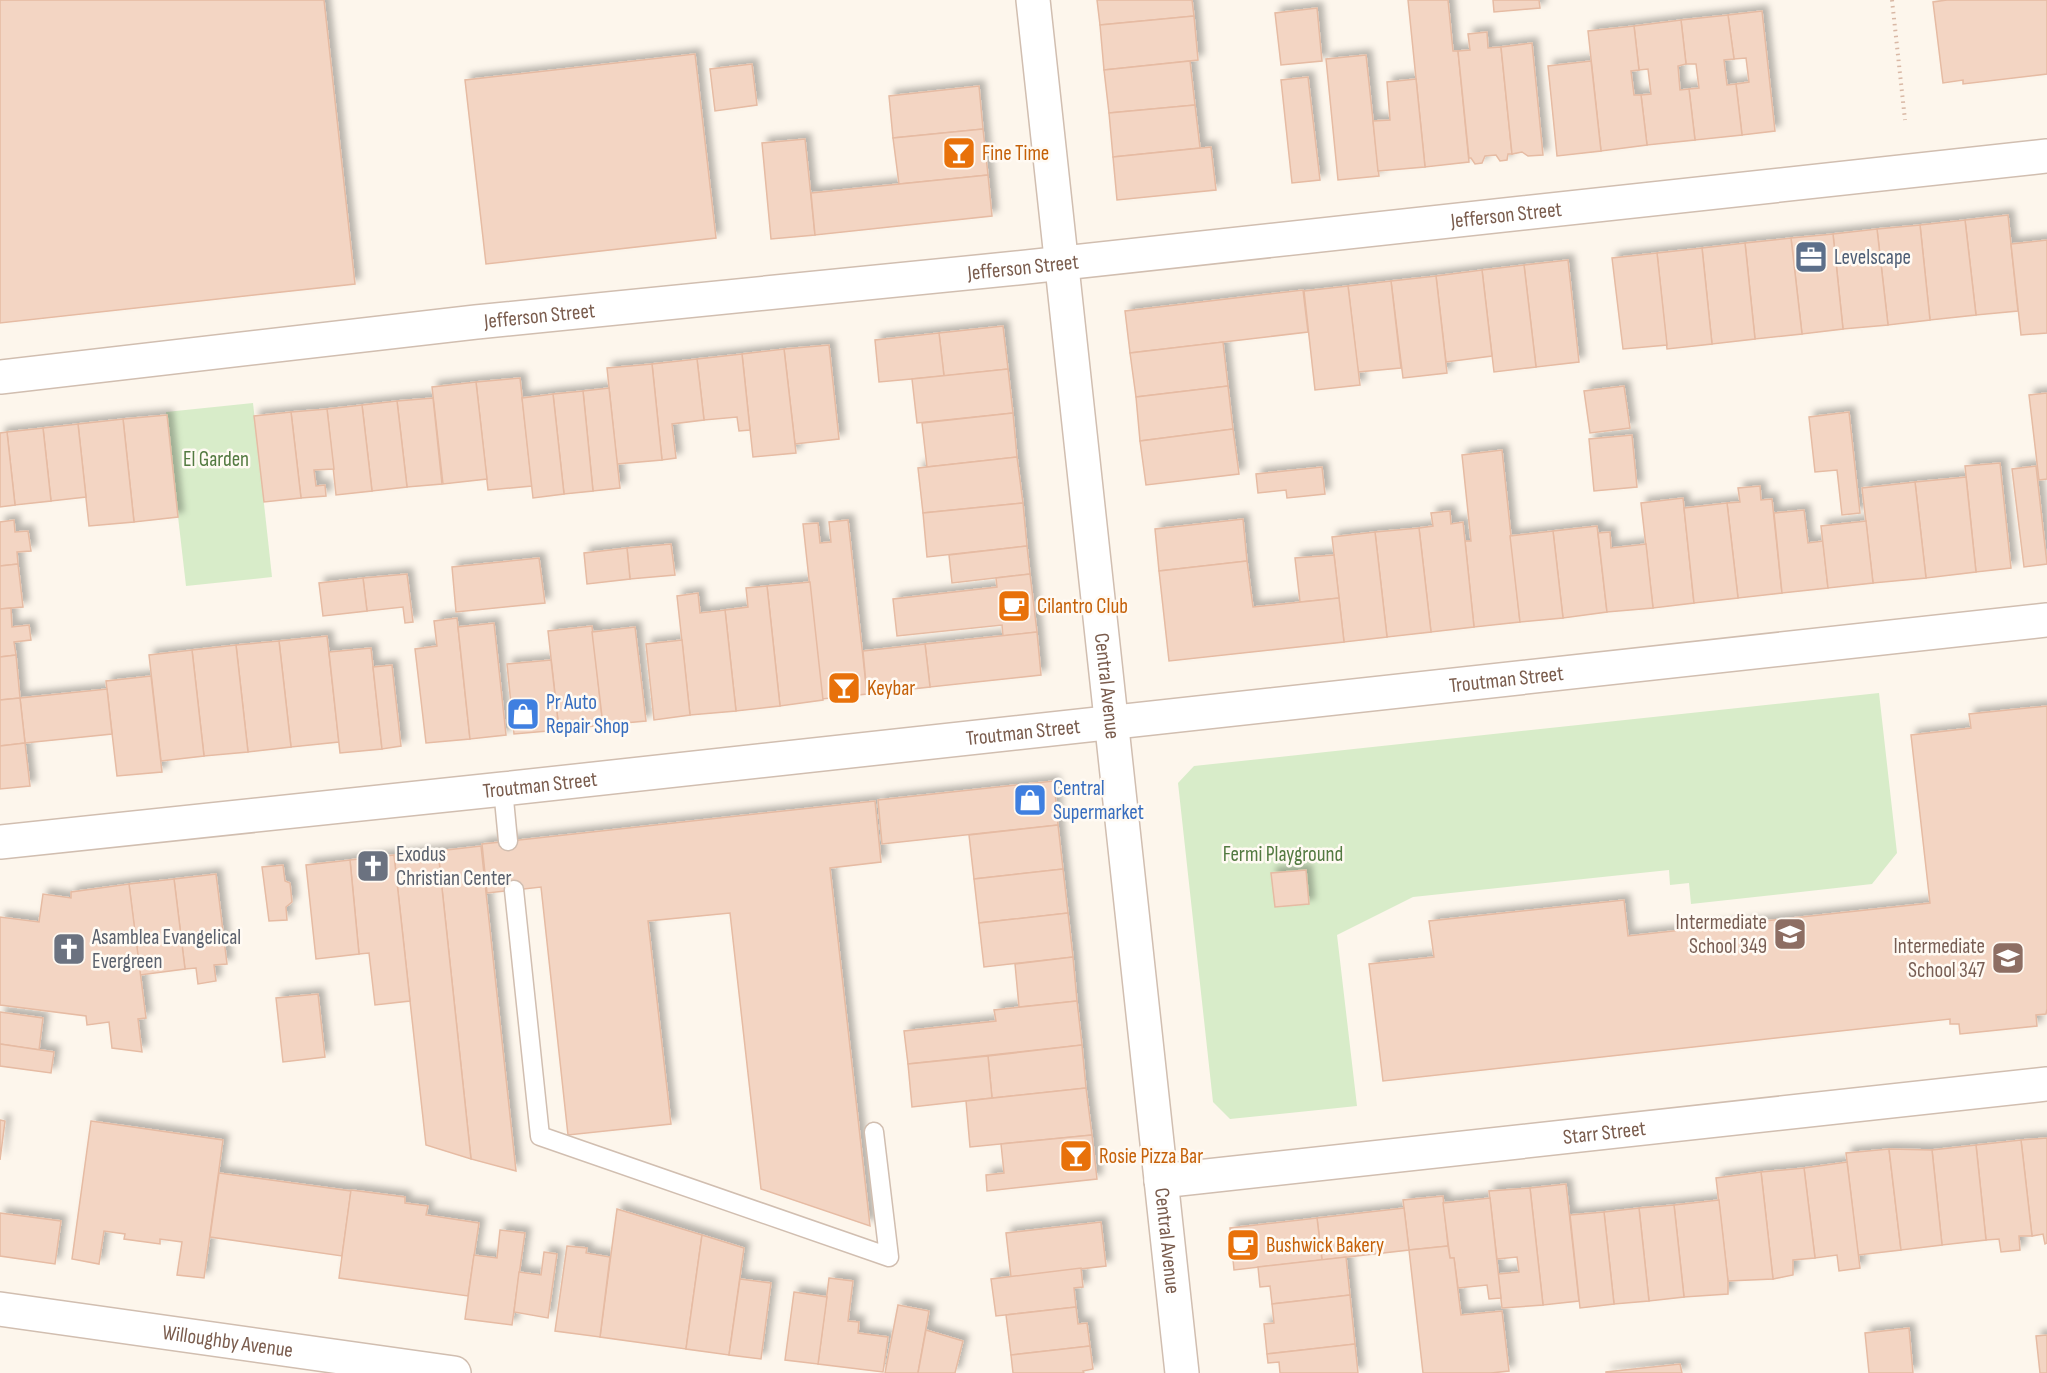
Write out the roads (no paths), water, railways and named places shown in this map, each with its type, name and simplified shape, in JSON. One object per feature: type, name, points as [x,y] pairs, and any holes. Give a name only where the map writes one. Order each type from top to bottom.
[{"type":"street","name":"Central Avenue","points":[[1033,0],[1182,1373]]},
{"type":"street","name":"Jefferson Street","points":[[0,377],[476,322],[1062,263],[2047,156]]},
{"type":"street","name":"Troutman Street","points":[[0,842],[2047,620]]},
{"type":"street","name":"Starr Street","points":[[1161,1181],[2047,1084]]},
{"type":"street","name":"Willoughby Avenue","points":[[0,1309],[454,1373]]},
{"type":"lane","points":[[503,789],[508,841]]},
{"type":"lane","points":[[514,890],[540,1136],[889,1257],[874,1132]]},
{"type":"place","name":"Fine Time","points":[[959,153]]},
{"type":"place","name":"Levelscape","points":[[1811,257]]},
{"type":"place","name":"Cilantro Club","points":[[1014,606]]},
{"type":"place","name":"Keybar","points":[[844,688]]},
{"type":"place","name":"Pr Auto Repair Shop","points":[[523,714]]},
{"type":"place","name":"Central Supermarket","points":[[1030,800]]},
{"type":"place","name":"Exodus Christian Center","points":[[373,866]]},
{"type":"place","name":"Intermediate School 349","points":[[1790,934]]},
{"type":"place","name":"Asamblea Evangelical Evergreen","points":[[69,949]]},
{"type":"place","name":"Intermediate School 347","points":[[2008,958]]},
{"type":"place","name":"Rosie Pizza Bar","points":[[1076,1156]]},
{"type":"place","name":"Bushwick Bakery","points":[[1243,1245]]},
{"type":"park label","name":"El Garden","points":[[216,459]]},
{"type":"park label","name":"Fermi Playground","points":[[1283,854]]}]
